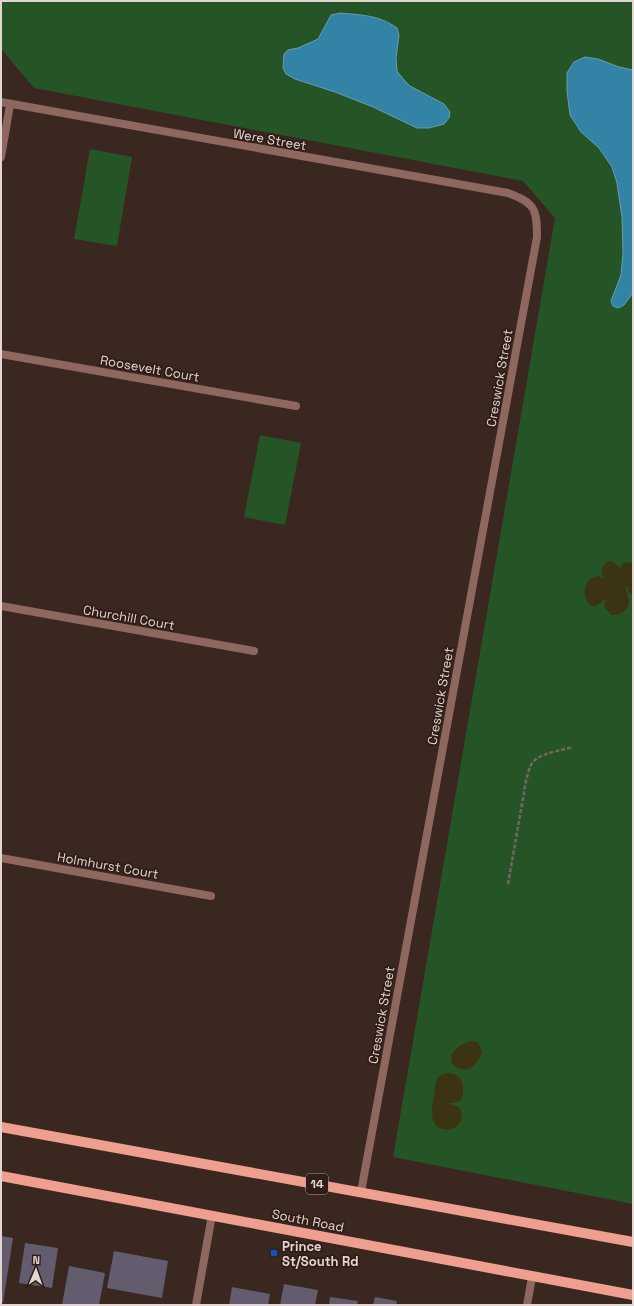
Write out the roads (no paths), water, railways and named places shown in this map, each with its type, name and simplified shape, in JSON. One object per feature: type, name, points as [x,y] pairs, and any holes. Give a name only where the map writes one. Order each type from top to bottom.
[{"type":"main road","name":"14","points":[[1,1127],[633,1242]]},
{"type":"main road","name":"South Road","points":[[1,1176],[633,1295]]},
{"type":"street","name":"Were Street","points":[[1,102],[10,105],[508,193],[522,199],[531,206]]},
{"type":"street","points":[[1,158],[10,105]]},
{"type":"street","name":"Creswick Street","points":[[361,1192],[536,237],[535,213],[531,206]]},
{"type":"street","name":"Roosevelt Court","points":[[1,354],[296,406]]},
{"type":"street","name":"Churchill Court","points":[[1,606],[254,651]]},
{"type":"street","name":"Holmhurst Court","points":[[1,858],[211,896]]},
{"type":"street","points":[[196,1305],[212,1216]]},
{"type":"street","points":[[527,1305],[532,1277]]},
{"type":"water","points":[[340,13],[377,18],[397,28],[399,35],[396,58],[397,71],[410,86],[444,104],[450,112],[449,118],[444,124],[429,128],[417,128],[373,107],[335,92],[295,79],[286,74],[283,68],[284,54],[288,50],[298,48],[318,39],[331,15]]},
{"type":"water","points":[[585,57],[598,59],[619,67],[633,70],[633,293],[624,305],[618,308],[613,306],[611,301],[621,275],[623,253],[622,217],[617,183],[612,167],[599,148],[581,132],[570,115],[567,91],[567,73],[574,62]]},
{"type":"place","name":"Prince St/South Rd","points":[[274,1253]]}]
